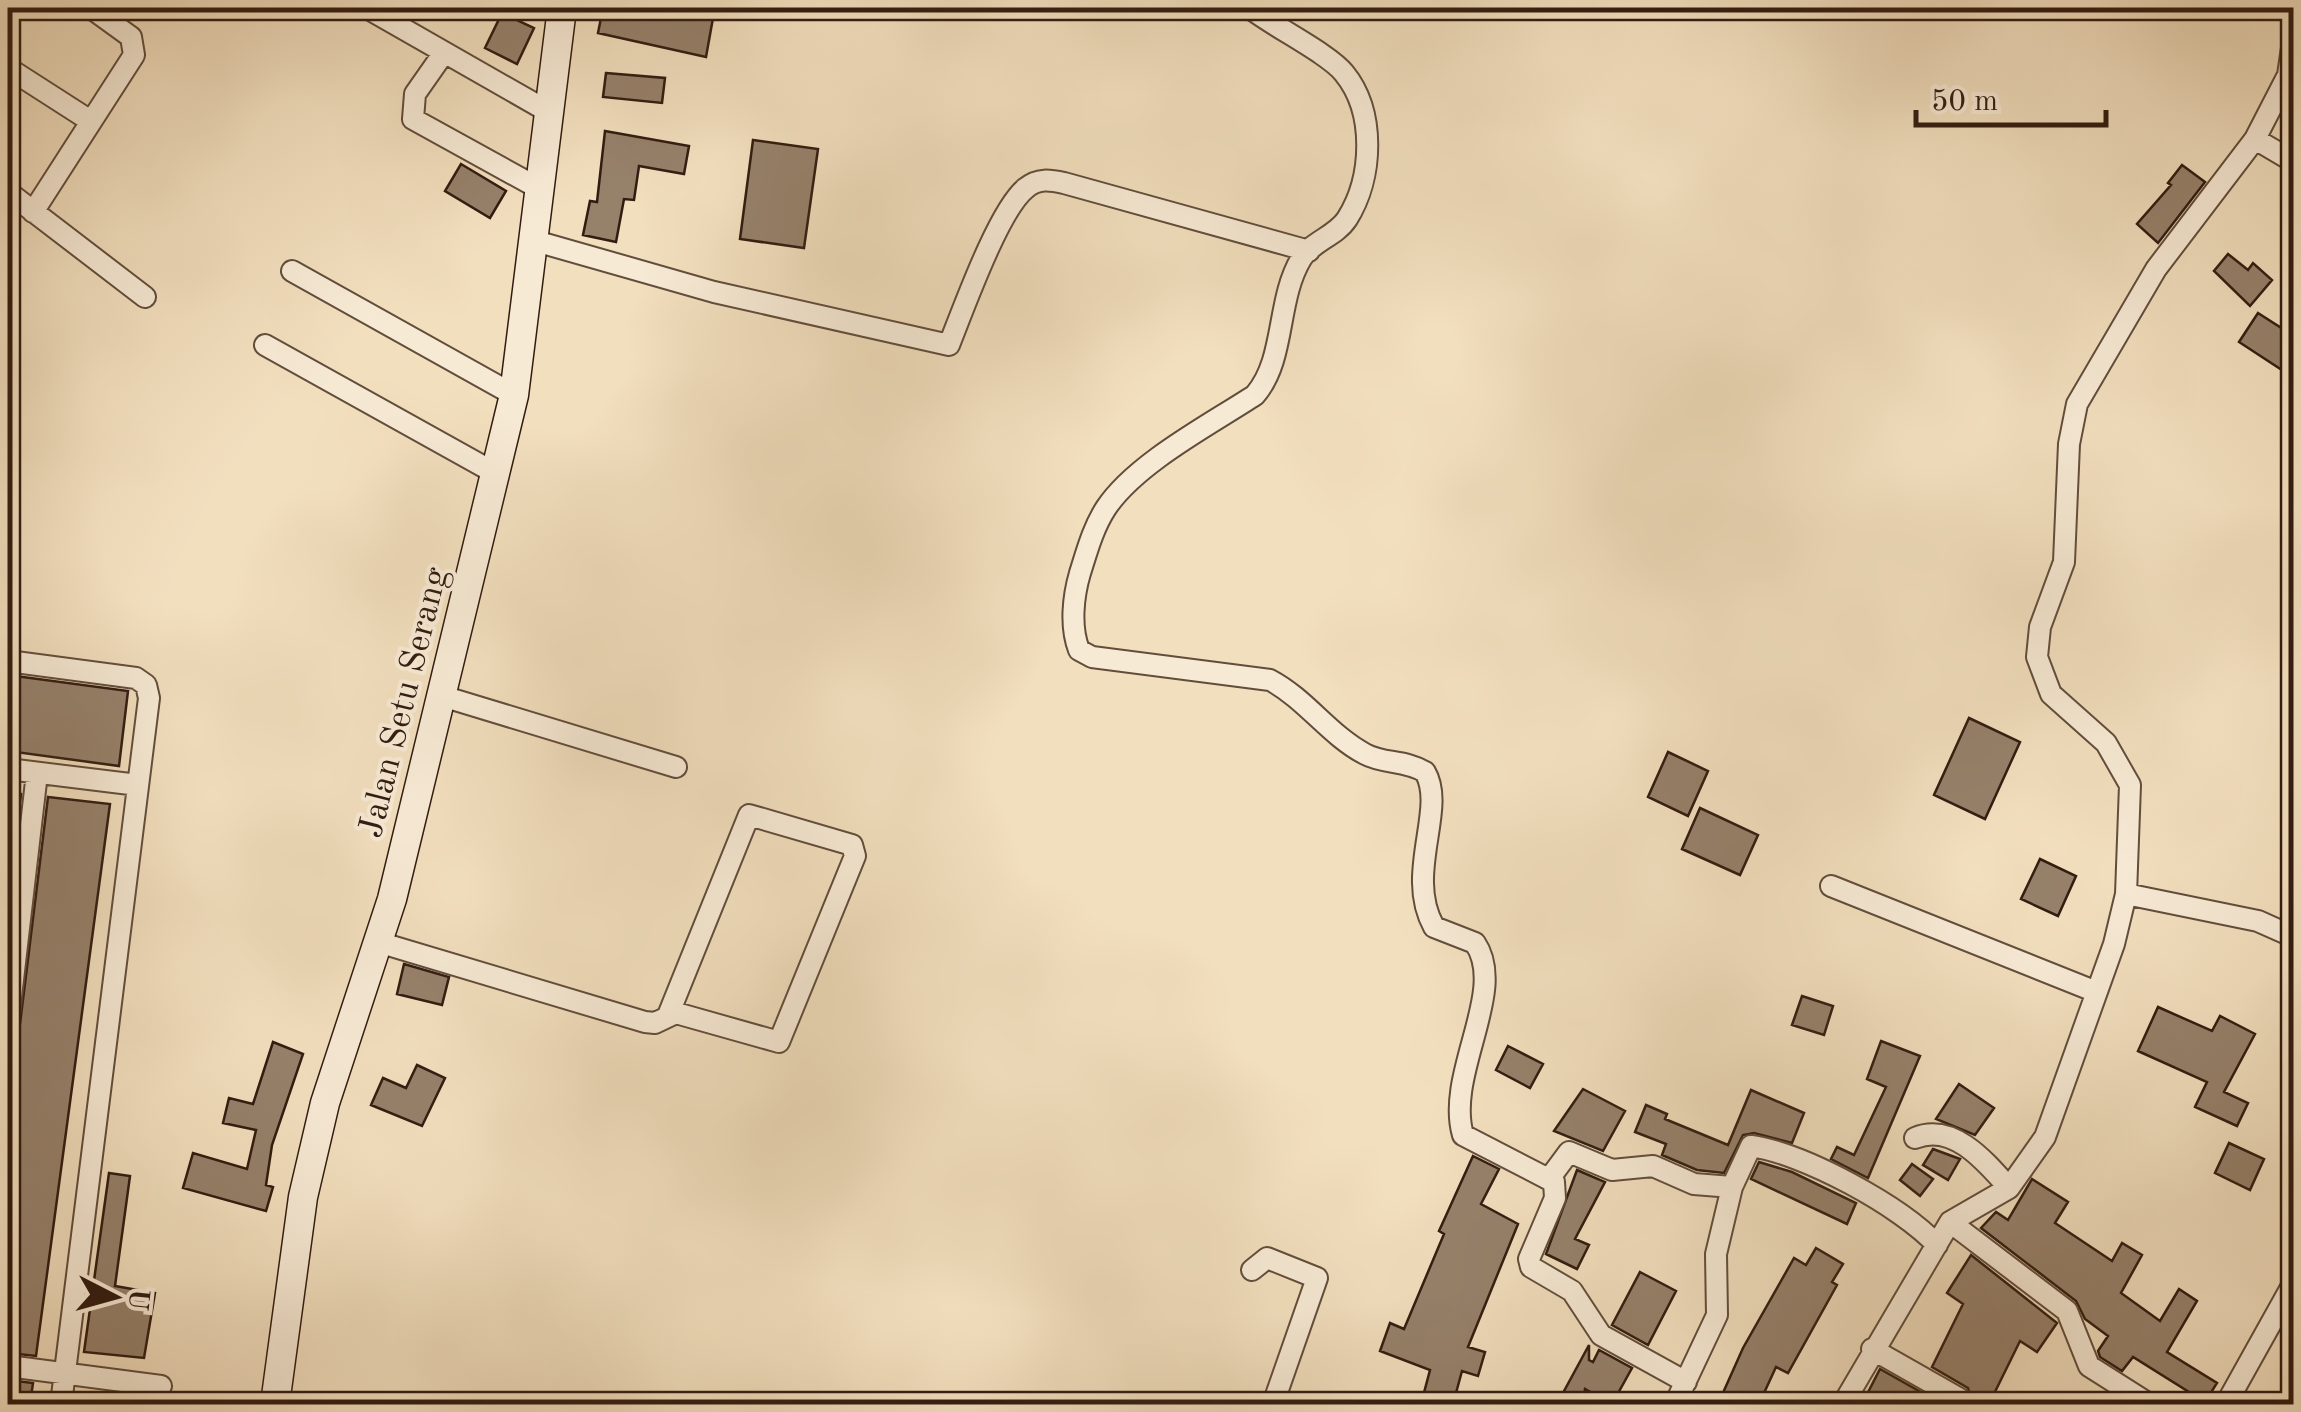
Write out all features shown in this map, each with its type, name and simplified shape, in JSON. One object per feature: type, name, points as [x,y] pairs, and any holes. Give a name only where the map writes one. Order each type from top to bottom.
[{"type":"street","points":[[34,212],[88,120],[131,62],[134,44],[123,29],[91,8]]},
{"type":"street","points":[[367,8],[549,112]]},
{"type":"street","name":"Jalan Setu Serang","points":[[275,1404],[303,1197],[325,1103],[378,942],[514,395],[562,8]]},
{"type":"street","points":[[1250,8],[1344,72],[1365,118],[1369,146],[1355,200],[1344,224],[1300,262],[1272,351],[1271,376],[1255,395],[1136,477],[1108,505],[1093,531],[1078,580],[1074,638],[1079,650],[1092,656],[1270,680],[1290,690],[1368,756],[1412,764],[1425,772],[1431,796],[1422,901],[1434,926],[1475,944],[1484,978],[1482,1011],[1463,1063],[1461,1130],[1550,1179],[1557,1188],[1529,1259],[1530,1267],[1572,1291],[1601,1335],[1686,1382]]},
{"type":"street","points":[[1843,1404],[1950,1222],[2009,1188],[2045,1137],[2094,991],[2114,944],[2126,894],[2130,785],[2106,742],[2052,694],[2037,656],[2040,627],[2064,562],[2069,444],[2077,404],[2125,316],[2255,140],[2288,75],[2294,34]]},
{"type":"street","points":[[443,54],[415,94],[414,119],[540,190]]},
{"type":"street","points":[[8,68],[88,120]]},
{"type":"street","points":[[2255,140],[2294,162]]},
{"type":"street","points":[[532,240],[714,292],[949,345],[1007,216],[1023,190],[1037,182],[1064,183],[1309,251]]},
{"type":"street","points":[[8,192],[145,297]]},
{"type":"street","points":[[292,271],[514,395]]},
{"type":"street","points":[[265,345],[495,474]]},
{"type":"street","points":[[8,661],[136,678],[146,685],[150,698],[61,1404]]},
{"type":"street","points":[[442,696],[676,766]]},
{"type":"street","points":[[8,769],[138,785]]},
{"type":"street","points":[[8,1023],[37,772]]},
{"type":"street","points":[[378,942],[656,1023],[670,1013],[749,816],[852,845],[855,856],[779,1042],[670,1013]]},
{"type":"street","points":[[1830,886],[2094,991]]},
{"type":"street","points":[[2126,894],[2258,922],[2294,937]]},
{"type":"street","points":[[1915,1138],[1940,1133],[1955,1140],[1988,1164],[2009,1188]]},
{"type":"street","points":[[1675,1404],[1717,1315],[1716,1254],[1732,1187],[1749,1150],[1756,1146],[1860,1187],[1910,1218],[1937,1244]]},
{"type":"street","points":[[1550,1179],[1569,1152],[1612,1170],[1654,1166],[1694,1184],[1732,1187]]},
{"type":"street","points":[[1950,1222],[2067,1311],[2089,1366],[2149,1404]]},
{"type":"street","points":[[1252,1270],[1267,1258],[1317,1278],[1273,1404]]},
{"type":"street","points":[[2226,1404],[2294,1282]]},
{"type":"street","points":[[1872,1349],[1960,1399]]},
{"type":"street","points":[[8,1366],[161,1386]]},
{"type":"building","points":[[603,8],[660,8],[713,18],[706,57],[598,33]]},
{"type":"building","points":[[502,13],[534,28],[517,64],[485,48]]},
{"type":"building","points":[[606,73],[665,78],[662,103],[603,97]]},
{"type":"building","points":[[605,131],[689,146],[684,174],[639,166],[634,200],[624,199],[616,242],[583,235],[590,201],[597,202]]},
{"type":"building","points":[[753,140],[818,149],[804,248],[740,239]]},
{"type":"building","points":[[461,164],[506,191],[490,218],[445,191]]},
{"type":"building","points":[[2182,165],[2205,182],[2158,243],[2137,224],[2171,185],[2168,183]]},
{"type":"building","points":[[2228,254],[2248,270],[2253,263],[2272,280],[2250,306],[2214,271]]},
{"type":"building","points":[[2258,313],[2294,336],[2294,378],[2239,342]]},
{"type":"building","points":[[8,675],[128,691],[119,766],[8,751]]},
{"type":"building","points":[[1969,718],[2020,742],[1985,819],[1934,795]]},
{"type":"building","points":[[1668,752],[1708,771],[1688,816],[1648,797]]},
{"type":"building","points":[[8,792],[21,794],[8,908]]},
{"type":"building","points":[[48,797],[110,804],[36,1356],[8,1353],[8,1121]]},
{"type":"building","points":[[1700,808],[1758,835],[1740,875],[1682,849]]},
{"type":"building","points":[[2040,859],[2076,876],[2058,916],[2021,899]]},
{"type":"building","points":[[404,964],[449,977],[442,1005],[397,994]]},
{"type":"building","points":[[1802,996],[1833,1006],[1824,1035],[1792,1025]]},
{"type":"building","points":[[2158,1007],[2212,1031],[2220,1016],[2255,1034],[2224,1092],[2248,1103],[2237,1126],[2195,1107],[2207,1082],[2138,1051]]},
{"type":"building","points":[[1881,1041],[1920,1056],[1868,1178],[1831,1159],[1837,1147],[1854,1155],[1886,1087],[1867,1079]]},
{"type":"building","points":[[273,1042],[303,1054],[272,1145],[266,1185],[273,1187],[266,1211],[183,1188],[193,1153],[247,1169],[256,1130],[223,1123],[229,1098],[253,1104]]},
{"type":"building","points":[[1508,1046],[1543,1064],[1530,1088],[1496,1070]]},
{"type":"building","points":[[417,1065],[445,1078],[422,1126],[371,1105],[383,1078],[406,1088]]},
{"type":"building","points":[[1959,1084],[1994,1108],[1975,1135],[1936,1119]]},
{"type":"building","points":[[1583,1089],[1625,1111],[1603,1151],[1554,1131]]},
{"type":"building","points":[[1751,1090],[1804,1113],[1792,1143],[1754,1133],[1743,1135],[1724,1173],[1697,1170],[1662,1155],[1666,1144],[1635,1132],[1646,1105],[1667,1114],[1665,1119],[1728,1145]]},
{"type":"building","points":[[2229,1143],[2264,1159],[2250,1190],[2215,1173]]},
{"type":"building","points":[[1933,1149],[1960,1159],[1948,1180],[1923,1165]]},
{"type":"building","points":[[1473,1156],[1499,1169],[1481,1204],[1518,1224],[1468,1347],[1485,1352],[1478,1376],[1462,1371],[1453,1404],[1421,1404],[1430,1370],[1380,1351],[1390,1323],[1404,1329],[1444,1234],[1439,1231]]},
{"type":"building","points":[[1759,1162],[1792,1172],[1856,1203],[1847,1224],[1751,1179]]},
{"type":"building","points":[[1912,1164],[1933,1179],[1920,1196],[1900,1180]]},
{"type":"building","points":[[1577,1170],[1605,1182],[1575,1239],[1589,1245],[1577,1269],[1546,1254]]},
{"type":"building","points":[[109,1173],[130,1176],[115,1286],[155,1293],[144,1358],[84,1352]]},
{"type":"building","points":[[2032,1179],[2068,1202],[2055,1223],[2112,1261],[2122,1243],[2142,1255],[2121,1293],[2160,1321],[2179,1289],[2197,1301],[2167,1352],[2217,1383],[2205,1402],[2133,1357],[2122,1371],[2100,1357],[2098,1351],[2108,1336],[2085,1319],[2076,1301],[1981,1228],[1996,1212],[2008,1220]]},
{"type":"building","points":[[1816,1248],[1843,1264],[1832,1282],[1837,1285],[1788,1373],[1776,1367],[1759,1404],[1718,1404],[1743,1348],[1794,1258],[1806,1265]]},
{"type":"building","points":[[1971,1255],[2057,1323],[2037,1352],[2020,1341],[1989,1404],[1972,1404],[1968,1388],[1932,1367],[1963,1304],[1947,1293]]},
{"type":"building","points":[[1640,1272],[1676,1291],[1648,1345],[1612,1325]]},
{"type":"building","points":[[1589,1345],[1589,1360],[1593,1362],[1599,1350],[1632,1368],[1612,1404],[1585,1389],[1583,1404],[1557,1404]]},
{"type":"building","points":[[1880,1369],[1942,1404],[1862,1404]]},
{"type":"building","points":[[8,1380],[33,1383],[30,1404],[8,1404]]}]
